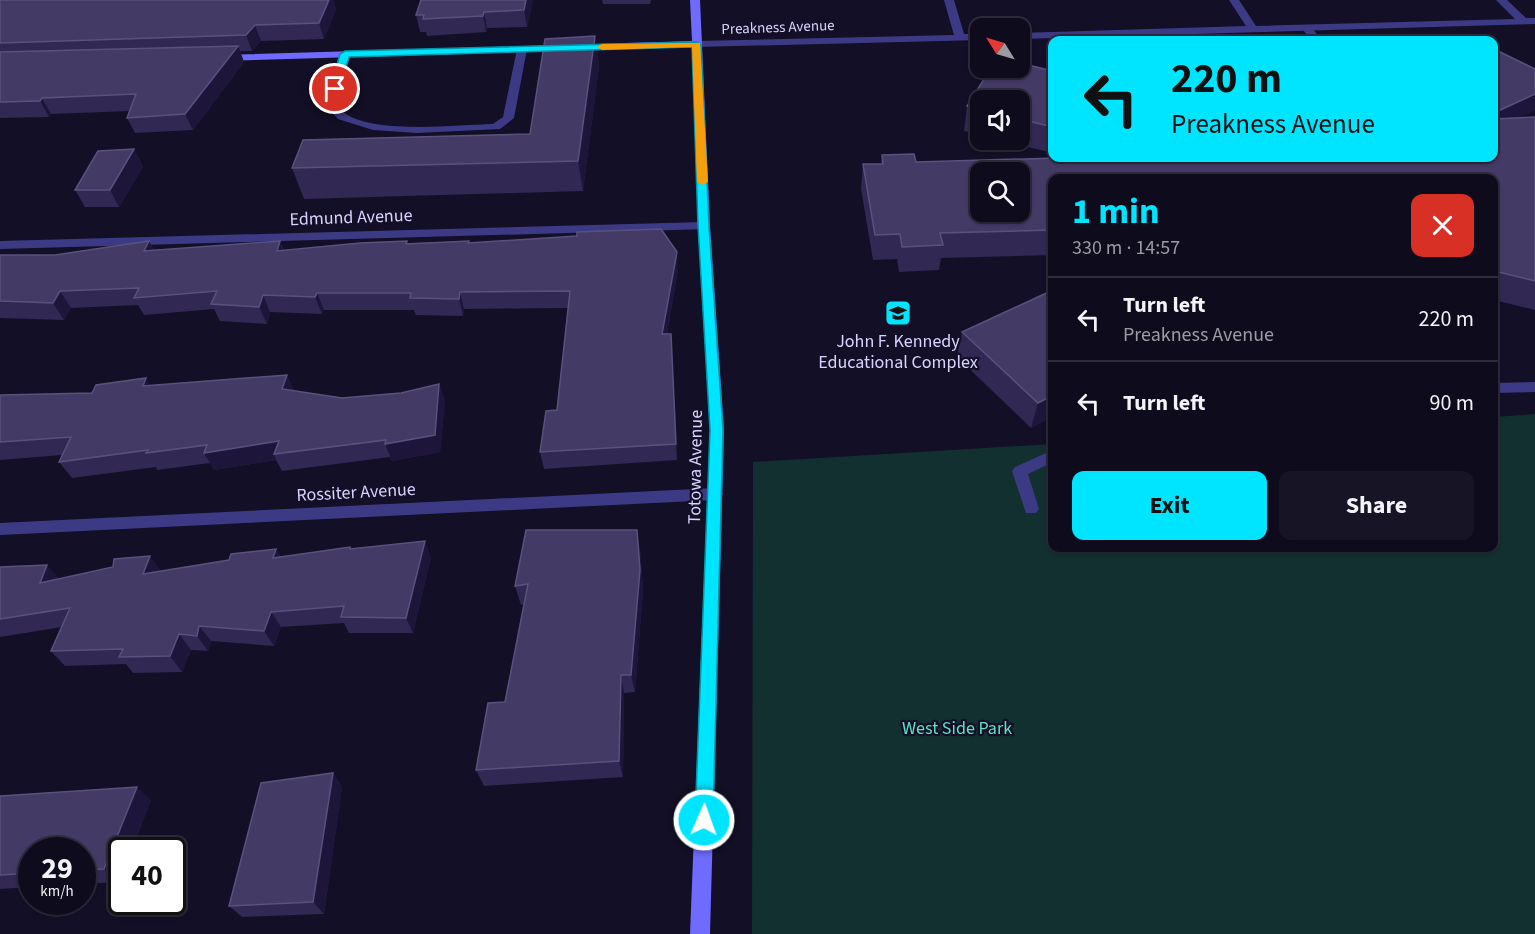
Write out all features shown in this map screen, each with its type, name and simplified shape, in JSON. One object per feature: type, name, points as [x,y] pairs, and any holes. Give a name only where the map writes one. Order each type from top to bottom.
[{"type":"street","name":"Totowa Avenue","points":[[695,0],[704,226],[717,430],[700,934]]},
{"type":"street","points":[[949,0],[960,37]]},
{"type":"street","points":[[1234,0],[1253,29]]},
{"type":"street","points":[[1501,0],[1522,21]]},
{"type":"street","points":[[1102,36],[1535,21]]},
{"type":"street","points":[[1306,28],[1313,36]]},
{"type":"street","points":[[1030,36],[1048,36]]},
{"type":"street","name":"Preakness Avenue","points":[[215,58],[970,37]]},
{"type":"street","points":[[345,54],[330,105],[342,117],[373,128],[429,129],[496,127],[508,118],[522,49]]},
{"type":"street","name":"Edmund Avenue","points":[[0,244],[704,226]]},
{"type":"street","points":[[1498,388],[1535,387]]},
{"type":"street","points":[[1030,510],[1020,471],[1048,458]]},
{"type":"street","name":"Rossiter Avenue","points":[[0,529],[715,494]]},
{"type":"green space","name":"West Side Park","points":[[1535,414],[1535,934],[752,934],[753,462],[1048,444],[1048,552],[1498,552],[1498,417]]},
{"type":"building","points":[[0,0],[329,0],[319,23],[255,25],[246,35],[0,43]]},
{"type":"building","points":[[421,0],[526,0],[524,10],[484,12],[483,16],[423,19],[424,15],[416,15]]},
{"type":"building","points":[[595,36],[578,161],[292,168],[303,140],[530,134],[545,39]]},
{"type":"building","points":[[238,46],[185,114],[127,118],[136,94],[0,102],[0,52]]},
{"type":"building","points":[[1498,51],[1535,69],[1535,94],[1498,111]]},
{"type":"building","points":[[1030,65],[1048,70],[1048,126],[1030,121],[1030,90],[977,90],[985,78],[1030,78]]},
{"type":"building","points":[[1535,117],[1535,281],[1498,272],[1498,174],[1048,174],[1048,230],[940,233],[943,245],[902,247],[900,234],[875,235],[863,164],[883,164],[882,155],[914,154],[916,162],[1048,158],[1048,162],[1498,162],[1498,119]]},
{"type":"building","points":[[134,149],[110,190],[75,190],[98,151]]},
{"type":"building","points":[[661,229],[677,252],[662,334],[671,334],[676,444],[540,452],[546,411],[557,410],[570,291],[460,292],[459,299],[410,298],[411,293],[317,293],[315,297],[263,295],[259,307],[211,304],[217,291],[134,298],[139,288],[60,291],[53,303],[0,301],[0,255],[55,255],[149,241],[144,251],[280,241],[277,251],[360,243],[407,241],[406,244],[469,241],[468,243],[577,236],[577,232]]},
{"type":"building","points":[[1048,292],[1048,398],[1038,403],[962,332]]},
{"type":"building","points":[[287,375],[282,389],[342,398],[401,393],[439,384],[435,435],[385,444],[386,440],[274,454],[279,441],[204,453],[207,445],[59,462],[71,437],[0,442],[0,395],[92,393],[96,385],[146,378],[143,386]]},
{"type":"building","points":[[526,530],[637,530],[640,570],[631,675],[621,675],[619,761],[476,770],[488,703],[505,702],[528,584],[515,586]]},
{"type":"building","points":[[425,541],[406,618],[341,617],[344,606],[271,612],[264,631],[199,626],[197,636],[179,634],[170,656],[119,657],[123,649],[51,651],[70,608],[0,619],[0,567],[47,565],[40,583],[113,567],[114,559],[150,556],[143,574],[229,560],[231,554],[276,549],[273,558],[350,547],[350,549]]},
{"type":"building","points":[[333,773],[313,902],[229,906],[261,783]]},
{"type":"building","points":[[137,787],[117,837],[108,837],[108,859],[104,869],[96,869],[96,837],[18,837],[18,874],[0,875],[0,796]]},
{"type":"slow traffic","points":[[602,47],[697,45],[702,182]]},
{"type":"place","name":"John F. Kennedy Educational Complex","points":[[898,313]]},
{"type":"route","points":[[335,89],[345,54],[697,45],[704,226],[717,430],[704,820]]}]
